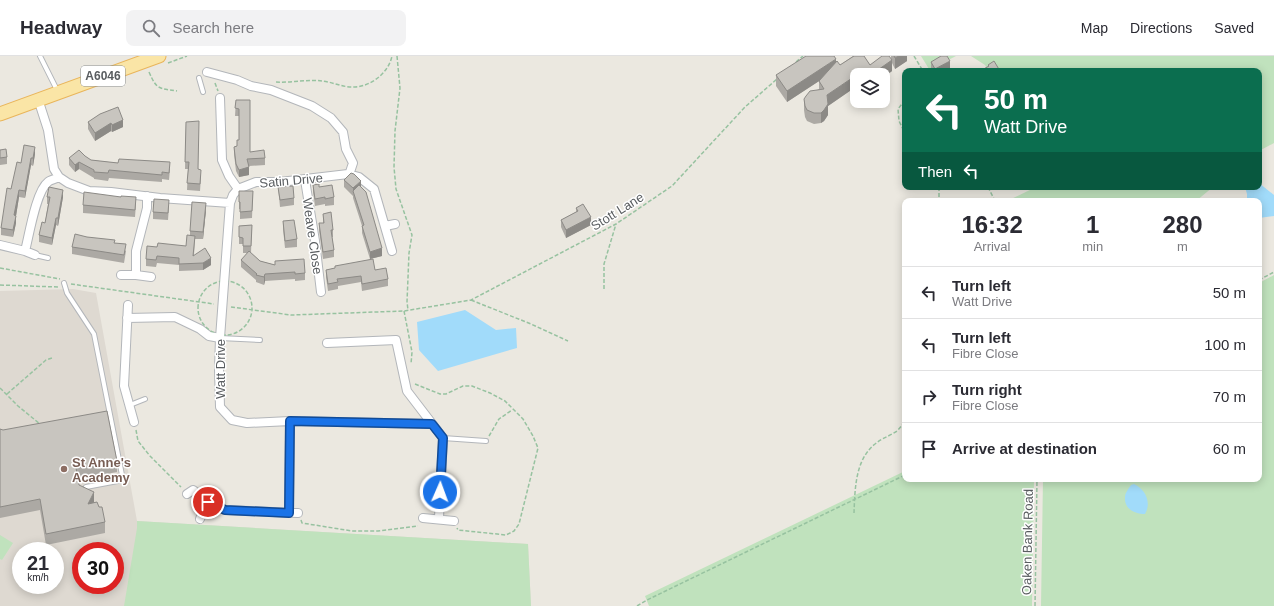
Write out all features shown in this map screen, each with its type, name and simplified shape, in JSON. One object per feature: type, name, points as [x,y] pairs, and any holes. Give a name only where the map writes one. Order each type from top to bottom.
[{"type":"main road","name":"A6046","points":[[0,114],[159,56]]},
{"type":"street","points":[[207,72],[237,80],[251,86],[272,86],[312,106],[330,118],[343,132],[346,149],[353,163],[349,175],[359,177],[374,189],[392,251]]},
{"type":"street","points":[[38,99],[50,135],[54,169],[60,177],[80,189],[230,204],[233,195],[238,189],[229,176],[222,160],[220,98]]},
{"type":"street","name":"Satin Drive","points":[[238,189],[256,182],[280,182],[349,175]]},
{"type":"street","points":[[25,251],[35,209],[42,191],[47,182],[60,177]]},
{"type":"street","name":"Weave Close","points":[[305,180],[315,241],[321,292]]},
{"type":"street","points":[[136,275],[136,251],[147,208],[147,196]]},
{"type":"street","name":"Watt Drive","points":[[230,204],[220,338],[220,407],[232,420],[247,423],[290,421],[432,424]]},
{"type":"street","points":[[385,226],[395,224]]},
{"type":"street","points":[[0,245],[25,251],[34,255]]},
{"type":"street","points":[[121,275],[151,277]]},
{"type":"street","points":[[128,305],[124,386],[134,422]]},
{"type":"street","points":[[127,318],[175,317],[200,329],[209,336],[220,338]]},
{"type":"street","points":[[327,343],[396,340],[407,391],[443,438],[439,518]]},
{"type":"street","points":[[187,494],[193,490],[208,502],[225,510],[293,513],[290,421]]},
{"type":"street","points":[[200,519],[208,502]]},
{"type":"street","points":[[423,518],[454,520]]},
{"type":"lane","points":[[40,56],[58,92]]},
{"type":"lane","points":[[199,78],[202,92]]},
{"type":"lane","points":[[34,255],[48,258]]},
{"type":"lane","points":[[64,283],[67,293],[94,334],[122,480],[86,487]]},
{"type":"lane","points":[[220,338],[260,340]]},
{"type":"lane","points":[[130,405],[144,399]]},
{"type":"lane","points":[[443,438],[486,441]]},
{"type":"path","points":[[272,86],[321,80],[354,88],[364,85],[384,73],[391,63],[392,56]]},
{"type":"path","points":[[397,56],[400,88],[395,131],[394,167],[396,188],[412,235],[409,253],[408,310]]},
{"type":"path","points":[[792,66],[804,56]]},
{"type":"path","points":[[914,56],[921,68]]},
{"type":"path","points":[[144,61],[155,85],[162,89],[177,91]]},
{"type":"path","name":"Stott Lane","points":[[398,311],[471,300],[616,224],[672,186],[745,107],[780,76]]},
{"type":"path","points":[[214,82],[220,98]]},
{"type":"path","points":[[902,104],[898,109],[899,121],[902,126]]},
{"type":"path","points":[[604,289],[604,264],[616,224]]},
{"type":"path","points":[[0,268],[59,278],[64,283],[58,287],[0,285]]},
{"type":"path","points":[[1262,278],[1274,272]]},
{"type":"path","points":[[471,300],[531,324],[568,341]]},
{"type":"path","points":[[7,395],[46,360],[52,358]]},
{"type":"path","points":[[0,388],[18,406],[44,428]]},
{"type":"path","points":[[486,441],[499,419],[512,410]]},
{"type":"path","points":[[134,422],[138,441],[150,456],[187,494]]},
{"type":"path","points":[[854,513],[855,486],[860,465],[868,451],[875,444],[897,431],[902,425]]},
{"type":"path","points":[[637,606],[902,476]]},
{"type":"path","name":"Oaken Bank Road","points":[[1035,606],[1037,482]]},
{"type":"path","points":[[293,513],[302,523],[352,531],[378,531],[419,526],[423,518]]},
{"type":"shaded area","name":"St Anne's Academy","points":[[73,289],[96,293],[137,521],[528,544],[531,606],[0,606],[0,291]]},
{"type":"green space","points":[[921,56],[956,56],[933,68],[928,68]]},
{"type":"green space","points":[[971,56],[1274,56],[1274,143],[1262,149],[1262,68],[987,68]]},
{"type":"green space","points":[[1030,190],[1209,190],[1200,198],[1013,198]]},
{"type":"green space","points":[[1274,275],[1274,606],[1041,606],[1043,482],[1262,482],[1262,281]]},
{"type":"green space","points":[[902,472],[902,482],[1034,482],[1032,606],[649,606],[645,596]]},
{"type":"green space","points":[[137,521],[528,544],[531,606],[124,606]]},
{"type":"green space","points":[[0,535],[12,542],[12,545],[2,560],[0,559]]},
{"type":"water","points":[[1262,185],[1274,195],[1274,216],[1262,218],[1262,198],[1247,198],[1246,190],[1262,190]]},
{"type":"water","points":[[465,310],[496,330],[516,328],[517,348],[438,371],[419,350],[417,322]]},
{"type":"water","points":[[1134,484],[1141,489],[1146,496],[1148,505],[1145,514],[1134,512],[1126,505],[1125,497],[1127,491],[1131,485]]},
{"type":"building","points":[[806,56],[834,56],[836,59],[787,91],[776,75]]},
{"type":"building","points":[[854,56],[864,56],[870,65],[882,56],[889,56],[892,60],[881,68],[850,68],[850,79],[827,95],[828,104],[821,113],[814,113],[807,110],[804,99],[810,91],[824,89],[819,81],[837,61],[840,65]]},
{"type":"building","points":[[941,56],[947,56],[950,61],[937,68],[934,68],[931,62]]},
{"type":"building","points":[[994,61],[998,68],[985,68],[989,66],[988,65]]},
{"type":"building","points":[[236,100],[250,100],[250,152],[264,150],[265,158],[247,159],[249,167],[239,170],[236,164],[234,147],[237,146],[237,140],[239,140],[239,109],[235,108]]},
{"type":"building","points":[[118,107],[123,120],[112,125],[111,123],[95,133],[88,122],[100,114]]},
{"type":"building","points":[[199,121],[198,169],[201,170],[200,184],[187,183],[189,162],[185,162],[186,122]]},
{"type":"building","points":[[24,145],[35,147],[33,158],[31,158],[25,191],[19,190],[14,215],[16,216],[13,230],[1,228],[7,188],[11,189],[17,162],[21,163]]},
{"type":"building","points":[[6,149],[7,157],[0,158],[0,150]]},
{"type":"building","points":[[79,150],[91,160],[118,163],[119,159],[170,162],[169,173],[162,172],[162,175],[109,170],[108,173],[94,172],[94,170],[79,162],[75,165],[69,158]]},
{"type":"building","points":[[351,173],[361,181],[353,188],[344,180]]},
{"type":"building","points":[[319,184],[319,187],[332,185],[334,197],[315,199],[313,185]]},
{"type":"building","points":[[359,185],[366,192],[382,248],[370,252],[362,226],[364,225],[353,191]]},
{"type":"building","points":[[293,186],[294,198],[280,200],[278,187]]},
{"type":"building","points":[[49,187],[63,190],[58,218],[56,218],[52,238],[39,235],[42,222],[45,223],[50,197],[47,197]]},
{"type":"building","points":[[239,191],[253,191],[252,211],[240,212]]},
{"type":"building","points":[[84,192],[121,197],[136,197],[135,210],[83,205]]},
{"type":"building","points":[[154,199],[169,200],[168,213],[153,212]]},
{"type":"building","points":[[192,202],[206,203],[203,232],[190,231]]},
{"type":"building","points":[[583,204],[591,217],[566,230],[561,220],[578,211],[576,208]]},
{"type":"building","points":[[331,212],[333,230],[331,230],[334,250],[323,252],[319,223],[324,223],[323,214]]},
{"type":"building","points":[[294,220],[297,239],[285,241],[283,221]]},
{"type":"building","points":[[252,225],[251,246],[243,246],[243,238],[239,237],[239,226]]},
{"type":"building","points":[[75,234],[115,240],[114,243],[126,244],[124,255],[72,247]]},
{"type":"building","points":[[187,235],[195,236],[193,256],[205,248],[211,258],[203,263],[179,264],[179,258],[157,256],[156,260],[146,259],[147,246],[157,247],[158,243],[186,246]]},
{"type":"building","points":[[249,251],[260,261],[275,265],[275,261],[304,259],[305,273],[295,274],[295,272],[265,274],[264,277],[256,275],[257,274],[241,260]]},
{"type":"building","points":[[373,259],[375,270],[386,268],[388,279],[362,284],[361,276],[337,279],[338,282],[328,284],[326,270],[335,268],[335,266]]},
{"type":"building","points":[[107,411],[117,461],[76,468],[79,485],[94,492],[88,504],[97,502],[99,507],[102,507],[105,522],[46,534],[40,499],[0,507],[0,429],[3,430]]},
{"type":"place","name":"St Anne's Academy","points":[[64,469]]},
{"type":"route","points":[[208,502],[225,510],[289,513],[290,421],[432,424],[443,438],[440,492]]}]
